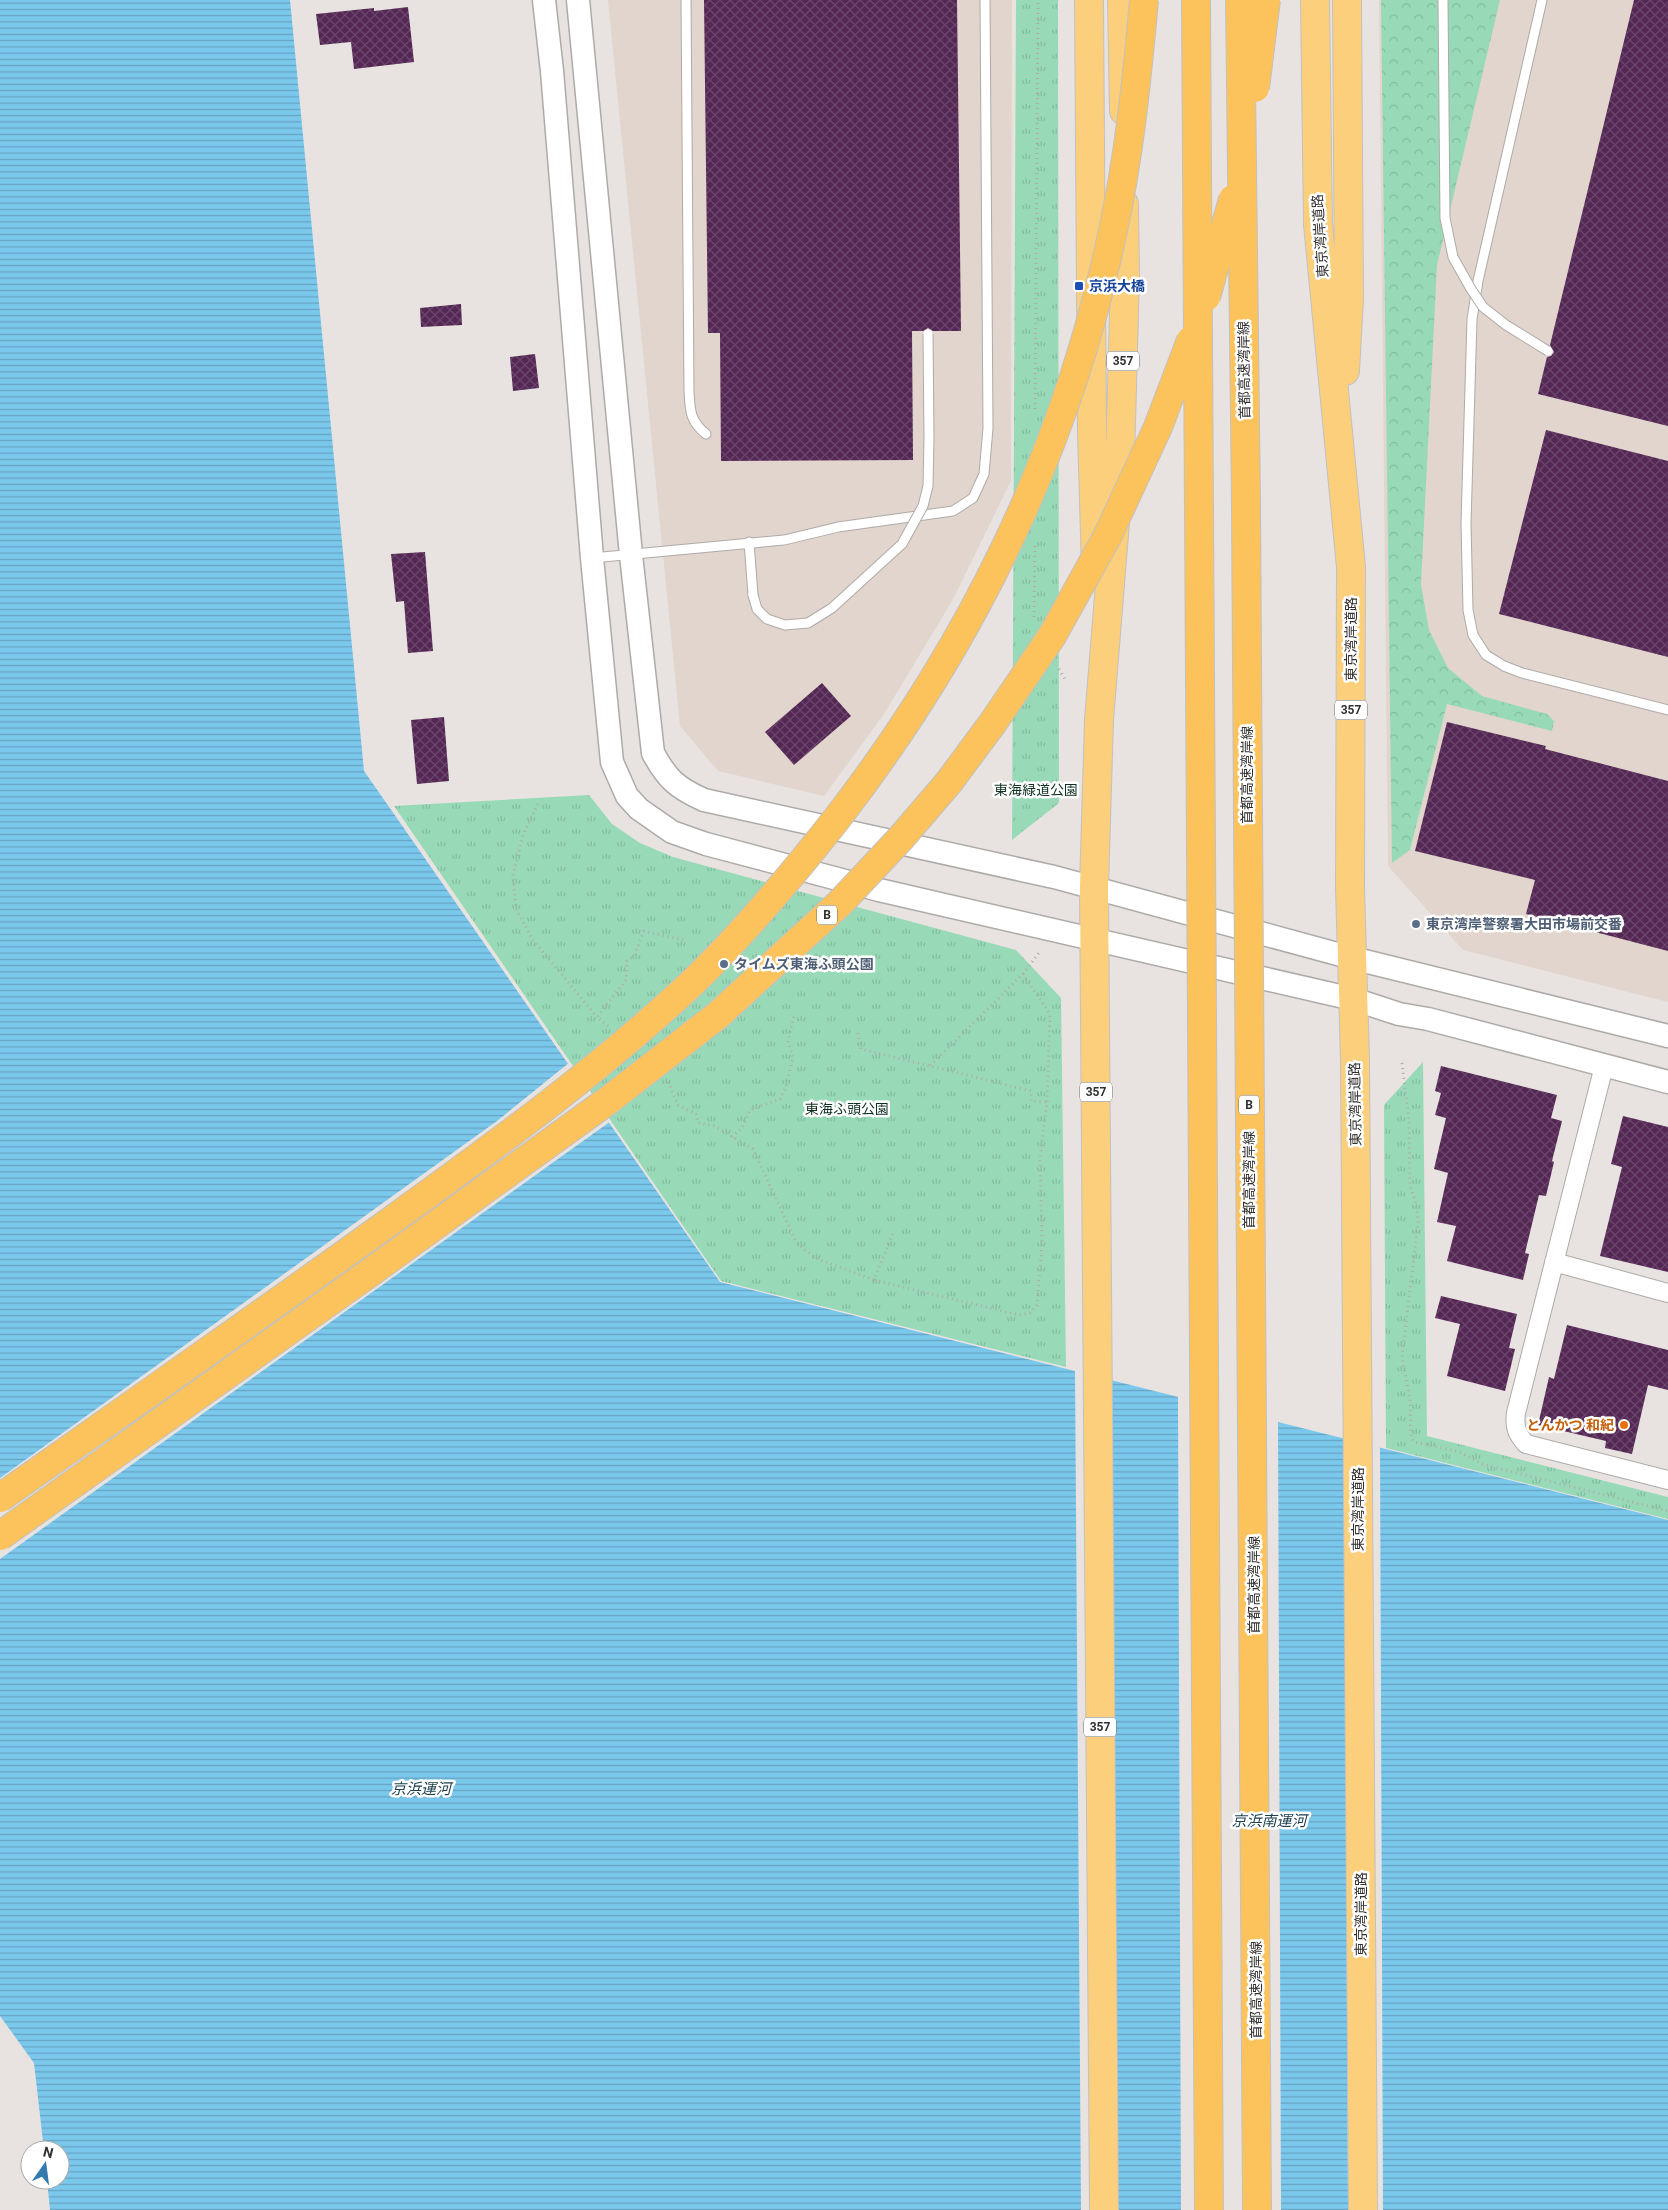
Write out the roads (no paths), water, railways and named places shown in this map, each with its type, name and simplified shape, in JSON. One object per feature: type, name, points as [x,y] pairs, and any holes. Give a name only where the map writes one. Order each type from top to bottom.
[{"type":"highway","name":"357","points":[[1089,0],[1092,432],[1099,720]]},
{"type":"highway","name":"357","points":[[1104,2210],[1094,887],[1099,720],[1120,451],[1125,276],[1122,0]]},
{"type":"highway","points":[[0,1498],[462,1169],[588,1073],[693,982],[780,887],[864,783],[909,720],[983,595],[1016,529],[1046,459],[1068,397],[1094,310],[1112,236],[1126,160],[1137,78],[1144,0]]},
{"type":"highway","points":[[1196,0],[1208,2210]]},
{"type":"highway","name":"首都高速湾岸線","points":[[1240,0],[1246,494],[1257,2210]]},
{"type":"highway","name":"B","points":[[0,1536],[610,1099],[718,1015],[840,903],[901,838],[949,782],[992,724],[1052,636],[1107,537],[1158,427],[1205,302],[1232,203],[1256,82],[1266,0]]},
{"type":"highway","name":"東京湾岸道路","points":[[1315,0],[1318,224],[1351,567],[1350,888],[1357,1291],[1363,2210]]},
{"type":"highway","name":"357","points":[[1340,463],[1349,299],[1348,0]]},
{"type":"street","points":[[544,0],[552,71],[592,558],[612,762],[627,796],[639,809],[672,832],[716,846],[879,890],[1353,1000],[1399,1014],[1428,1019],[1668,1082]]},
{"type":"street","points":[[578,0],[631,554],[653,753],[668,777],[686,792],[704,800],[1094,887],[1352,958],[1668,1036]]},
{"type":"street","points":[[1604,1066],[1516,1413],[1515,1424],[1518,1435],[1526,1444],[1668,1480]]},
{"type":"street","points":[[1554,1262],[1668,1293]]},
{"type":"lane","points":[[686,0],[690,412],[696,426],[706,434]]},
{"type":"lane","points":[[592,558],[784,540],[838,527],[952,511],[973,498],[984,474],[988,428],[986,0]]},
{"type":"lane","points":[[1443,0],[1445,218],[1453,256],[1483,307],[1506,325],[1548,351]]},
{"type":"lane","points":[[1542,0],[1483,251],[1472,319],[1466,523],[1468,610],[1473,635],[1486,655],[1504,666],[1522,673],[1668,710]]},
{"type":"lane","points":[[749,542],[753,595],[757,609],[767,620],[785,624],[808,623],[832,608],[902,544],[923,506],[928,486],[928,334]]},
{"type":"water","name":"京浜運河","points":[[0,0],[290,0],[364,771],[720,1282],[1668,1520],[1668,2210],[50,2210],[48,2190],[70,2190],[70,2140],[43,2140],[34,2063],[0,2016]]},
{"type":"place","name":"京浜大橋","points":[[1079,286]]},
{"type":"place","name":"東京湾岸警察署大田市場前交番","points":[[1416,924]]},
{"type":"place","name":"タイムズ東海ふ頭公園","points":[[724,964]]},
{"type":"place","name":"とんかつ 和紀","points":[[1624,1425]]},
{"type":"park label","name":"東海緑道公園","points":[[1036,790]]},
{"type":"park label","name":"東海ふ頭公園","points":[[847,1109]]},
{"type":"water label","name":"京浜南運河","points":[[1269,1821]]}]
